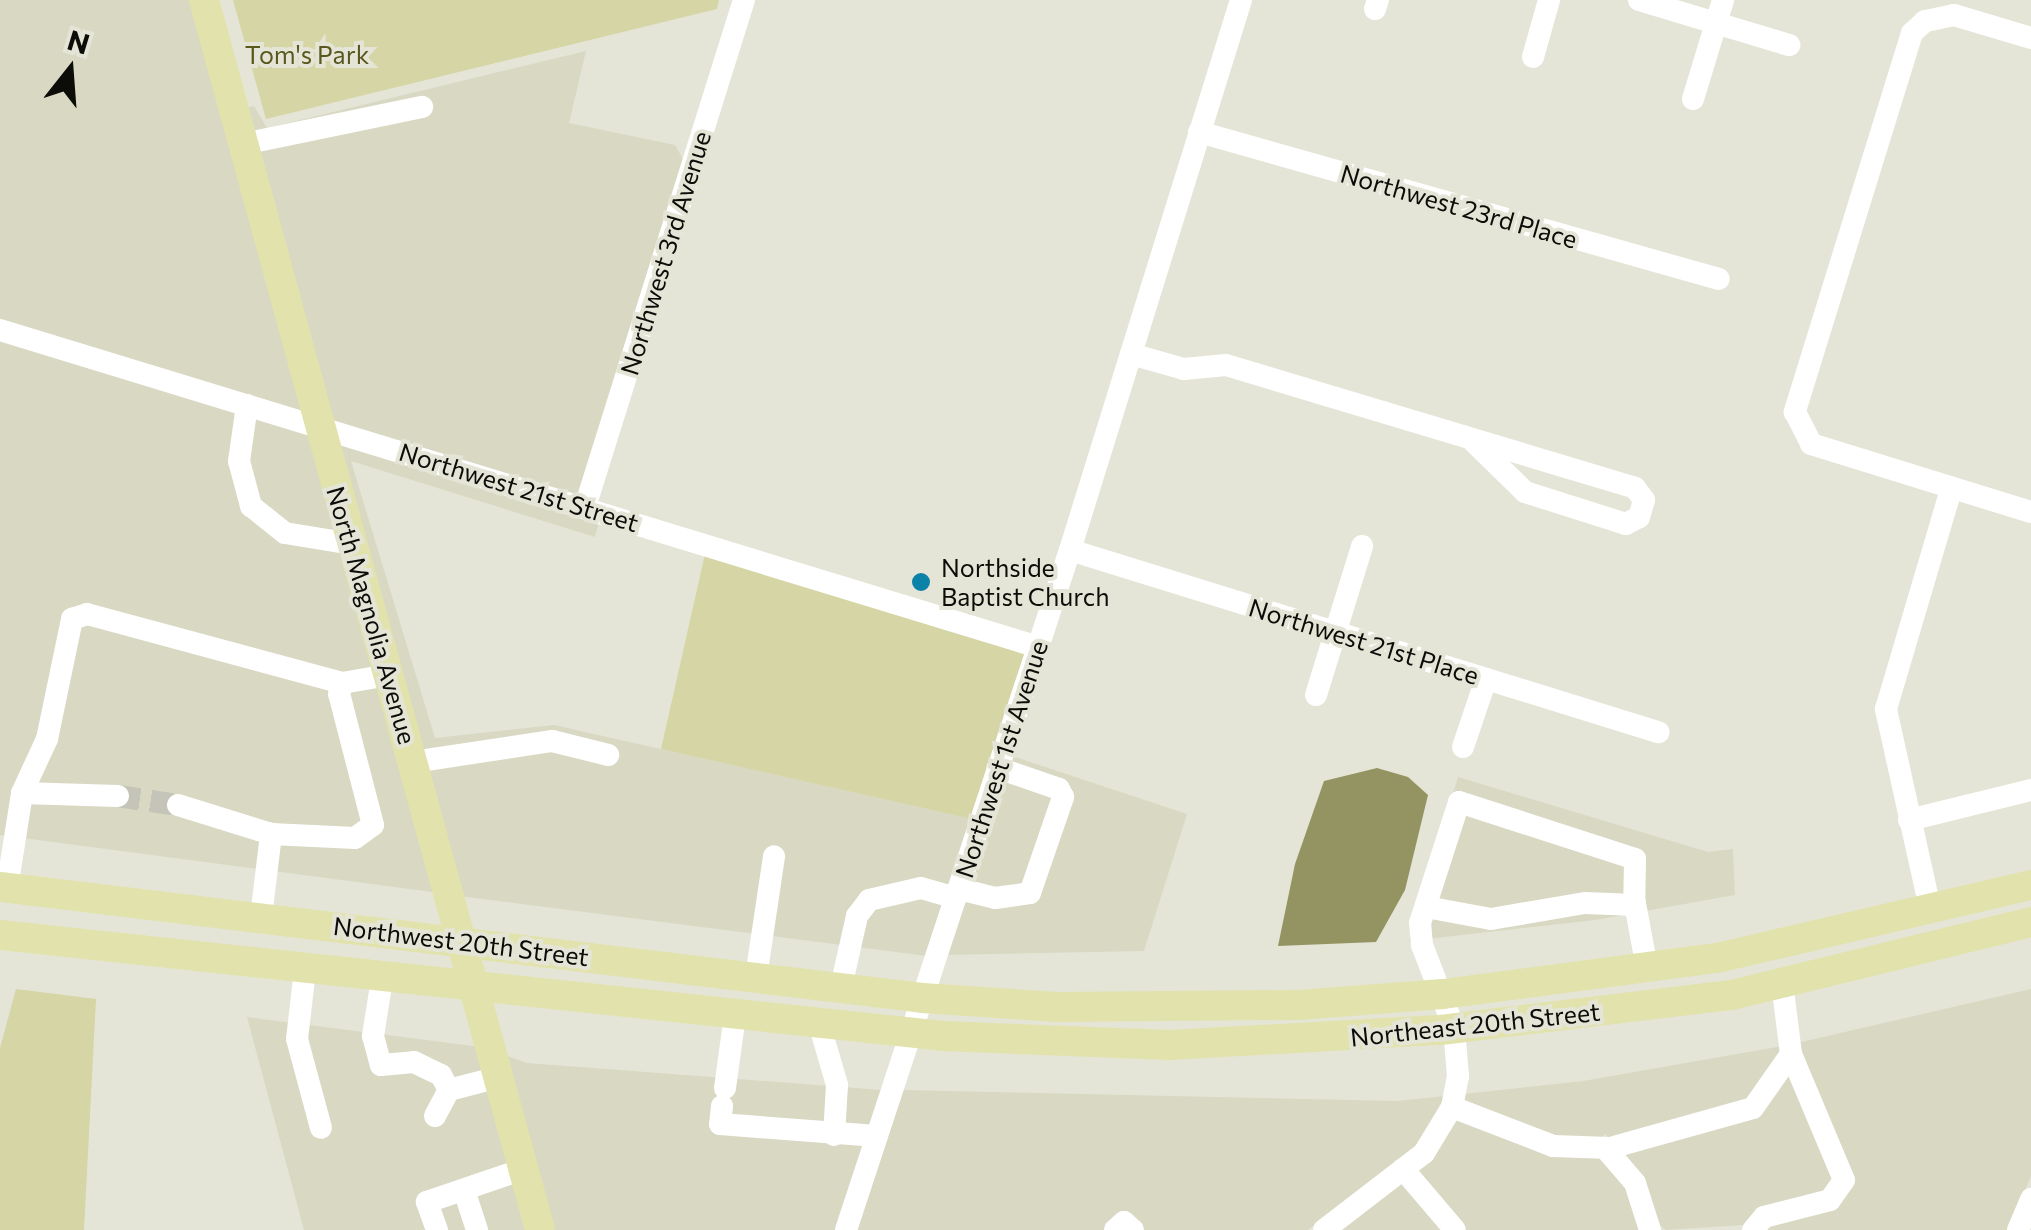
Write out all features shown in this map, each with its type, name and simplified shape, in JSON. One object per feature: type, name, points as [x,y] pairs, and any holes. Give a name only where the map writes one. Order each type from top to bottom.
[{"type":"main road","name":"North Magnolia Avenue","points":[[204,0],[540,1230]]},
{"type":"main road","name":"Northeast 20th Street","points":[[922,998],[1170,1007],[1444,994],[1647,968],[2031,884]]},
{"type":"main road","name":"Northwest 20th Street","points":[[2,890],[463,940],[922,998]]},
{"type":"main road","name":"Northeast 20th Street","points":[[910,1032],[1170,1045],[1454,1028],[1732,995],[2031,922]]},
{"type":"main road","name":"Northwest 20th Street","points":[[0,935],[475,989],[910,1032]]},
{"type":"street","name":"Northwest 3rd Avenue","points":[[586,507],[744,0]]},
{"type":"street","name":"Northwest 1st Avenue","points":[[846,1230],[1070,550],[1241,0]]},
{"type":"street","points":[[1532,57],[1549,0]]},
{"type":"street","points":[[1639,0],[1789,45]]},
{"type":"street","points":[[1693,99],[1723,0]]},
{"type":"street","points":[[2030,512],[1811,444],[1797,426],[1796,400],[1912,33],[1925,21],[1954,15],[2031,38]]},
{"type":"street","points":[[243,144],[422,108]]},
{"type":"street","name":"Northwest 23rd Place","points":[[1199,132],[1719,279]]},
{"type":"street","name":"Northwest 21st Street","points":[[0,330],[1038,647]]},
{"type":"street","points":[[1131,354],[1184,370],[1226,365],[1635,488],[1644,500],[1640,517],[1626,524],[1525,492],[1474,442]]},
{"type":"street","points":[[247,405],[240,461],[251,506],[285,534],[352,544]]},
{"type":"street","points":[[1930,908],[1886,709],[1951,490]]},
{"type":"street","points":[[1316,695],[1362,546]]},
{"type":"street","name":"Northwest 21st Place","points":[[1070,550],[1658,732]]},
{"type":"street","points":[[2,890],[22,793],[47,739],[72,619],[86,614],[342,683],[389,675]]},
{"type":"street","points":[[1464,747],[1486,679]]},
{"type":"street","points":[[178,805],[271,834],[354,838],[373,825],[339,694],[342,683]]},
{"type":"street","points":[[413,762],[552,741],[608,755]]},
{"type":"street","points":[[840,987],[857,916],[869,900],[921,888],[995,898],[1030,893],[1063,797],[1059,789],[998,768]]},
{"type":"street","points":[[1909,820],[2031,790]]},
{"type":"street","points":[[22,793],[118,796]]},
{"type":"street","points":[[1324,1230],[1424,1152],[1452,1108],[1458,1076],[1454,1028],[1422,945],[1426,907],[1459,802],[1634,859],[1635,905],[1647,968]]},
{"type":"street","points":[[261,917],[271,834]]},
{"type":"street","points":[[756,977],[774,856]]},
{"type":"street","points":[[1426,907],[1491,919],[1584,904],[1635,905]]},
{"type":"street","points":[[305,970],[297,1039],[321,1128]]},
{"type":"street","points":[[382,978],[373,1036],[381,1065],[414,1062],[441,1075],[449,1090]]},
{"type":"street","points":[[1753,1230],[1764,1217],[1830,1200],[1844,1180],[1792,1054],[1782,983]]},
{"type":"street","points":[[735,1015],[720,1124],[876,1136]]},
{"type":"street","points":[[819,1023],[837,1085],[834,1135]]},
{"type":"street","points":[[1452,1108],[1553,1146],[1604,1148],[1753,1108],[1792,1054]]},
{"type":"street","points":[[434,1116],[449,1090],[498,1077]]},
{"type":"street","points":[[1604,1148],[1635,1183],[1650,1230]]},
{"type":"street","points":[[437,1230],[427,1202],[524,1169]]},
{"type":"street","points":[[1403,1169],[1455,1230]]},
{"type":"street","points":[[464,1190],[478,1230]]},
{"type":"street","points":[[2018,1230],[2031,1199]]},
{"type":"street","points":[[1116,1230],[1124,1222],[1133,1230]]},
{"type":"shaded area","points":[[0,0],[195,0],[306,412],[0,319]]},
{"type":"shaded area","points":[[586,51],[569,123],[675,145],[684,161],[580,495],[327,419],[243,108],[254,106],[267,128]]},
{"type":"shaded area","points":[[0,340],[312,435],[440,893],[0,835]]},
{"type":"shaded area","points":[[333,442],[599,522],[595,537],[351,461],[435,738],[554,725],[972,819],[927,956],[460,896]]},
{"type":"shaded area","points":[[1012,756],[1187,814],[1144,951],[946,955]]},
{"type":"shaded area","points":[[1377,768],[1408,777],[1428,795],[1405,890],[1376,942],[1278,946],[1295,864],[1324,781]]},
{"type":"shaded area","points":[[1458,777],[1708,852],[1733,849],[1735,895],[1595,920],[1409,941]]},
{"type":"shaded area","points":[[2031,989],[2031,1176],[2008,1230],[1765,1230],[1852,1175],[1797,1043]]},
{"type":"shaded area","points":[[247,1017],[481,1047],[531,1230],[304,1230]]},
{"type":"shaded area","points":[[1788,1045],[1833,1179],[1825,1191],[1744,1225],[1666,1230],[1656,1222],[1641,1176],[1605,1134],[1592,1148],[1627,1188],[1640,1230],[1465,1230],[1417,1170],[1464,1094],[1583,1081]]},
{"type":"shaded area","points":[[502,1054],[527,1063],[882,1090],[837,1230],[550,1230]]},
{"type":"shaded area","points":[[901,1090],[1397,1101],[1445,1096],[1418,1146],[1308,1230],[855,1230]]},
{"type":"shaded area","points":[[1401,1182],[1443,1230],[1339,1230]]},
{"type":"green space","name":"Tom's Park","points":[[233,0],[719,0],[717,9],[266,119]]},
{"type":"green space","points":[[705,554],[1026,654],[972,819],[661,749]]},
{"type":"green space","points":[[16,989],[96,999],[84,1230],[0,1230],[0,1048]]},
{"type":"tunnel","points":[[118,796],[178,805]]},
{"type":"place","name":"Northside Baptist Church","points":[[921,582]]}]
